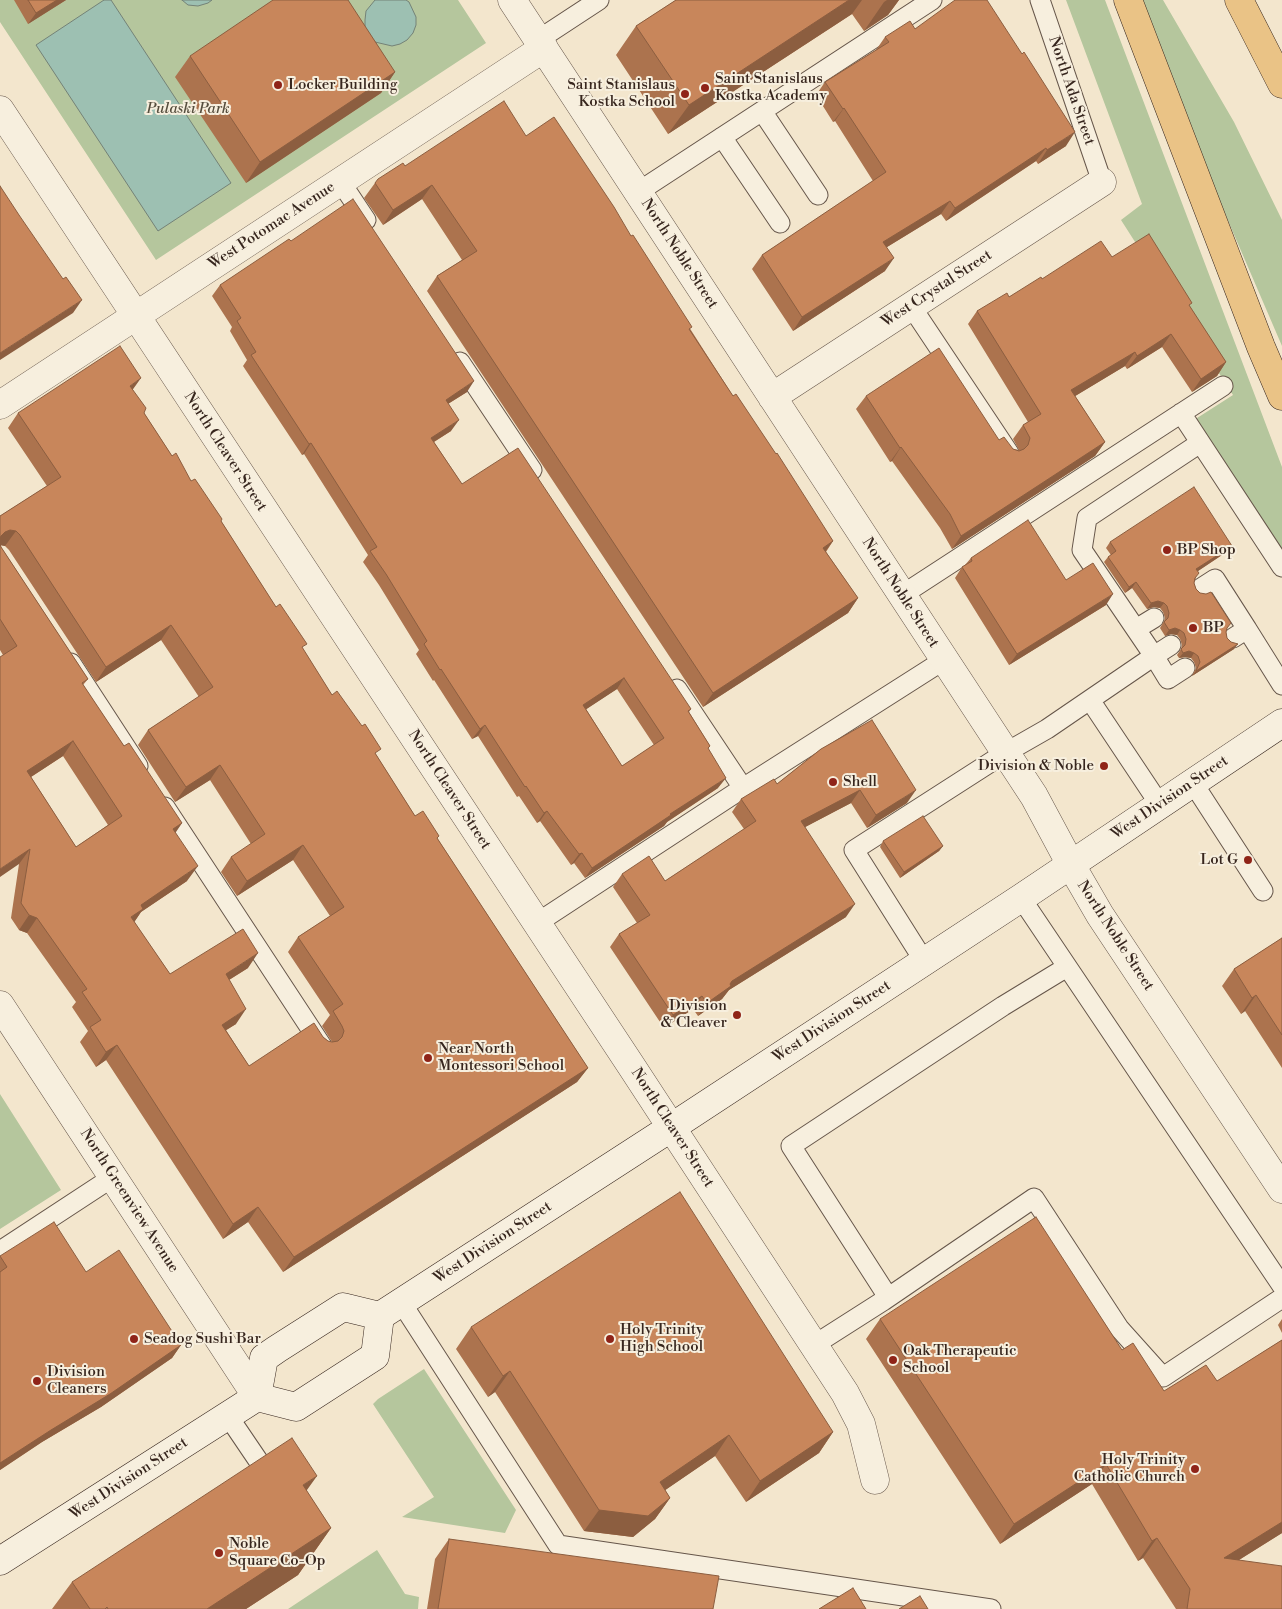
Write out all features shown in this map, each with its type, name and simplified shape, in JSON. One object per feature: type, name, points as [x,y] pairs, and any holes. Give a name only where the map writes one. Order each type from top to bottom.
[{"type":"highway","points":[[1128,0],[1261,347],[1282,396]]},
{"type":"highway","points":[[1240,0],[1282,84]]},
{"type":"street","name":"North Noble Street","points":[[512,0],[1034,796],[1100,916],[1282,1189]]},
{"type":"street","name":"West Potomac Avenue","points":[[0,405],[340,181],[541,44]]},
{"type":"street","name":"North Cleaver Street","points":[[0,110],[845,1393],[861,1424],[875,1480]]},
{"type":"street","name":"West Crystal Street","points":[[772,397],[1102,182]]},
{"type":"street","name":"West Division Street","points":[[390,1309],[672,1128],[1071,865],[1282,723]]},
{"type":"street","name":"North Greenview Avenue","points":[[0,1005],[257,1397]]},
{"type":"street","points":[[343,1306],[390,1309],[375,1356],[296,1407],[257,1397],[264,1358],[276,1350],[343,1306]]},
{"type":"street","name":"West Division Street","points":[[0,1561],[257,1397]]},
{"type":"lane","points":[[541,44],[599,0]]},
{"type":"lane","points":[[638,192],[932,0]]},
{"type":"lane","name":"North Ada Street","points":[[1040,0],[1102,182]]},
{"type":"lane","points":[[762,111],[818,195]]},
{"type":"lane","points":[[722,137],[780,223]]},
{"type":"lane","points":[[340,181],[377,236]]},
{"type":"lane","points":[[911,306],[1009,453]]},
{"type":"lane","points":[[453,351],[540,483]]},
{"type":"lane","points":[[902,595],[1223,386]]},
{"type":"lane","points":[[1181,413],[1282,567]]},
{"type":"lane","points":[[1186,668],[1168,679],[1082,550],[1087,518],[1200,443]]},
{"type":"lane","points":[[1201,588],[1215,579],[1225,610],[1240,633],[1282,685]]},
{"type":"lane","points":[[1136,629],[1154,618]]},
{"type":"lane","points":[[924,961],[854,850],[1005,753],[1047,729],[1171,645]]},
{"type":"lane","points":[[60,647],[322,1046]]},
{"type":"lane","points":[[536,923],[742,788],[944,660]]},
{"type":"lane","points":[[666,673],[742,788]]},
{"type":"lane","points":[[1090,700],[1160,805]]},
{"type":"lane","points":[[1193,783],[1263,891]]},
{"type":"lane","points":[[1021,898],[1282,1286]]},
{"type":"lane","points":[[888,1297],[791,1146],[1004,1006],[1067,967]]},
{"type":"lane","points":[[0,1251],[113,1177]]},
{"type":"lane","points":[[814,1345],[1034,1198],[1119,1328],[1163,1377],[1282,1298]]},
{"type":"lane","points":[[390,1309],[558,1545],[991,1609]]},
{"type":"lane","points":[[228,1416],[275,1486]]},
{"type":"green space","name":"Pulaski Park","points":[[0,0],[458,0],[486,43],[156,260],[0,22]]},
{"type":"green space","points":[[1066,0],[1105,0],[1282,467],[1282,555],[1194,420],[1233,395],[1121,220],[1142,204]]},
{"type":"green space","points":[[1143,0],[1163,0],[1234,122],[1282,220],[1282,346],[1220,202]]},
{"type":"green space","points":[[0,1094],[61,1190],[0,1229]]},
{"type":"green space","points":[[424,1369],[516,1510],[505,1533],[402,1517],[434,1497],[373,1404]]},
{"type":"green space","points":[[377,1550],[405,1594],[419,1597],[418,1609],[288,1609]]},
{"type":"shaded area","points":[[104,0],[111,0],[231,183],[158,231],[36,45]]},
{"type":"shaded area","points":[[182,0],[212,0],[198,6],[188,5]]},
{"type":"shaded area","points":[[375,0],[406,0],[409,2],[416,17],[416,25],[413,33],[407,40],[392,46],[375,42],[365,28],[365,20],[366,11]]},
{"type":"building","points":[[28,0],[57,0],[36,13]]},
{"type":"building","name":"Locker Building","points":[[273,0],[348,0],[395,72],[260,162],[190,56]]},
{"type":"building","name":"Saint Stanislaus Kostka School","points":[[676,0],[849,0],[689,105],[636,26]]},
{"type":"building","points":[[955,0],[987,0],[1022,54],[1024,52],[1075,132],[1047,150],[1046,148],[955,208],[950,201],[883,242],[894,258],[802,317],[762,255],[886,172],[825,82],[889,42],[885,37],[910,21],[915,29]]},
{"type":"building","points":[[504,101],[526,136],[554,117],[631,236],[633,235],[692,327],[689,329],[733,396],[736,394],[777,453],[833,541],[823,548],[858,598],[713,693],[437,276],[477,251],[432,185],[393,210],[375,183],[378,179],[403,163],[405,166]]},
{"type":"building","points":[[0,186],[63,279],[66,277],[82,300],[0,353]]},
{"type":"building","points":[[353,199],[474,381],[446,400],[459,420],[431,438],[462,484],[518,448],[691,709],[688,711],[710,746],[708,748],[726,778],[592,868],[582,853],[579,854],[547,811],[544,813],[485,725],[480,729],[440,670],[424,644],[427,641],[370,551],[377,547],[311,443],[309,444],[251,355],[256,352],[237,321],[241,318],[220,285],[289,239],[291,241]],"holes":[[[624,678],[664,738],[622,766],[583,705]]]},
{"type":"building","points":[[1149,234],[1192,303],[1189,305],[1226,362],[1201,379],[1171,334],[1137,356],[1135,352],[1071,390],[1105,442],[961,536],[950,514],[900,448],[866,396],[939,348],[999,440],[1004,437],[1013,449],[1019,451],[1024,449],[1028,445],[1030,438],[1023,425],[1041,414],[977,311],[1007,293],[1009,297],[1041,277],[1042,279],[1101,241],[1112,257]]},
{"type":"building","points":[[120,346],[141,378],[130,386],[146,408],[144,413],[172,456],[176,453],[191,481],[195,479],[276,607],[280,604],[307,644],[302,647],[332,695],[337,691],[362,726],[365,724],[381,749],[375,753],[415,816],[423,811],[439,836],[437,838],[588,1068],[294,1257],[258,1207],[233,1224],[117,1045],[106,1052],[90,1027],[101,1020],[82,992],[87,989],[37,918],[29,915],[21,903],[30,849],[0,869],[0,657],[17,646],[0,619],[0,544],[88,679],[82,683],[124,746],[129,743],[182,823],[173,829],[198,866],[141,905],[143,909],[131,917],[170,974],[243,929],[258,953],[226,974],[246,1009],[222,1025],[249,1066],[314,1023],[328,1041],[338,1041],[342,1037],[344,1031],[333,1011],[343,1004],[298,937],[344,907],[303,845],[247,881],[231,857],[265,834],[220,765],[186,787],[148,730],[213,687],[171,625],[106,667],[20,535],[16,531],[10,530],[5,532],[0,538],[0,516],[61,477],[18,413]],"holes":[[[73,741],[122,816],[76,847],[27,771]]]},
{"type":"building","points":[[1194,487],[1232,546],[1196,569],[1199,573],[1194,583],[1200,593],[1206,594],[1211,592],[1231,623],[1227,628],[1227,638],[1231,642],[1238,644],[1196,671],[1200,662],[1198,656],[1189,651],[1183,653],[1181,649],[1185,645],[1184,633],[1175,628],[1169,630],[1164,622],[1168,618],[1169,613],[1167,606],[1158,601],[1151,603],[1136,582],[1129,587],[1108,557],[1116,551],[1110,542]]},
{"type":"building","points":[[1028,520],[1066,580],[1093,563],[1113,594],[1017,654],[962,567],[972,561],[971,558]]},
{"type":"building","points":[[872,720],[916,790],[876,815],[860,790],[801,821],[855,904],[732,981],[731,986],[707,1003],[702,996],[673,1015],[619,934],[650,915],[622,874],[649,856],[665,881],[756,821],[741,799],[774,779],[777,784],[821,749]]},
{"type":"building","points":[[923,816],[943,846],[904,872],[883,841]]},
{"type":"building","points":[[1282,938],[1282,1035],[1256,995],[1252,998],[1234,969]]},
{"type":"building","points":[[680,1192],[833,1432],[760,1481],[729,1435],[660,1482],[670,1498],[648,1516],[599,1510],[510,1371],[503,1376],[471,1327]]},
{"type":"building","points":[[1036,1217],[1122,1350],[1133,1343],[1164,1391],[1206,1365],[1217,1381],[1282,1340],[1282,1522],[1224,1558],[1282,1566],[1282,1609],[1187,1609],[1190,1589],[1157,1538],[1152,1541],[1106,1464],[1014,1524],[880,1319]]},
{"type":"building","points":[[54,1222],[86,1272],[119,1250],[181,1345],[110,1394],[0,1463],[0,1272],[7,1267],[0,1256]]},
{"type":"building","points":[[292,1438],[317,1476],[303,1485],[331,1528],[207,1609],[108,1609],[107,1607],[105,1609],[90,1609],[72,1582]]},
{"type":"building","points":[[449,1539],[719,1576],[713,1609],[438,1609]]},
{"type":"building","points":[[853,1588],[866,1609],[819,1609]]},
{"type":"building","points":[[920,1596],[928,1609],[899,1609]]},
{"type":"place","name":"Locker Building","points":[[278,85]]},
{"type":"place","name":"Saint Stanislaus Kostka Academy","points":[[705,88]]},
{"type":"place","name":"Saint Stanislaus Kostka School","points":[[685,94]]},
{"type":"place","name":"BP Shop","points":[[1167,550]]},
{"type":"place","name":"BP","points":[[1193,628]]},
{"type":"place","name":"Division & Noble","points":[[1104,766]]},
{"type":"place","name":"Shell","points":[[833,782]]},
{"type":"place","name":"Lot G","points":[[1248,860]]},
{"type":"place","name":"Division & Cleaver","points":[[737,1015]]},
{"type":"place","name":"Near North Montessori School","points":[[428,1058]]},
{"type":"place","name":"Seadog Sushi Bar","points":[[134,1339]]},
{"type":"place","name":"Holy Trinity High School","points":[[610,1339]]},
{"type":"place","name":"Oak Therapeutic School","points":[[893,1360]]},
{"type":"place","name":"Division Cleaners","points":[[37,1381]]},
{"type":"place","name":"Holy Trinity Catholic Church","points":[[1195,1469]]},
{"type":"place","name":"Noble Square Co-Op","points":[[219,1553]]}]
